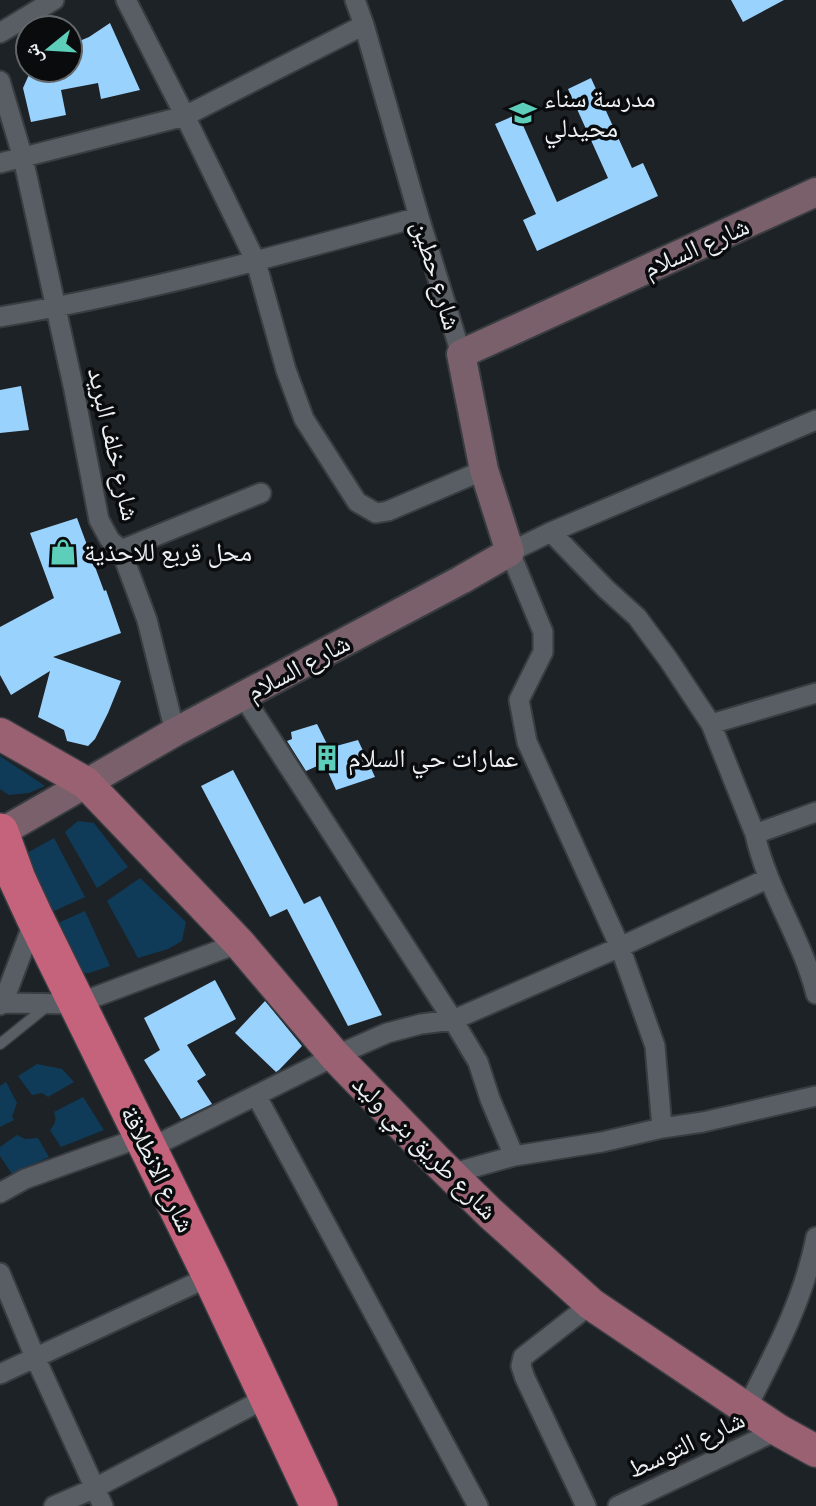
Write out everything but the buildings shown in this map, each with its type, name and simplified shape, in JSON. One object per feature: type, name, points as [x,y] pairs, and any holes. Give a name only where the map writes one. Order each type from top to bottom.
[{"type":"highway","name":"شارع الانطلاقة","points":[[0,833],[35,918],[63,1004],[145,1143],[319,1506]]},
{"type":"main road","name":"شارع طريق بني وليد","points":[[0,734],[86,783],[239,943],[335,1056],[490,1213],[591,1304],[778,1430],[816,1451]]},
{"type":"street","points":[[0,33],[54,0]]},
{"type":"street","points":[[126,0],[256,262],[286,370],[303,419],[357,502],[376,513],[388,511],[484,470]]},
{"type":"street","name":"شارع حطين","points":[[355,0],[461,354],[484,470],[510,552]]},
{"type":"street","points":[[0,163],[185,116],[364,25]]},
{"type":"street","name":"شارع خلف البريد","points":[[0,81],[23,158],[74,390],[99,520],[110,540],[121,550],[147,620],[175,732]]},
{"type":"street","name":"شارع السلام","points":[[461,354],[816,192]]},
{"type":"street","points":[[0,317],[256,262],[419,217]]},
{"type":"street","points":[[662,1128],[655,1046],[620,947],[527,742],[519,700],[542,653],[543,632],[510,552],[551,532],[814,426]]},
{"type":"street","points":[[121,550],[261,493]]},
{"type":"street","points":[[551,532],[637,617],[711,724],[755,834],[769,878],[810,971],[816,994]]},
{"type":"street","name":"شارع السلام","points":[[0,833],[175,732],[510,552]]},
{"type":"street","points":[[711,724],[816,693]]},
{"type":"street","points":[[243,696],[478,1062],[514,1156]]},
{"type":"street","points":[[755,834],[816,812]]},
{"type":"street","points":[[0,1193],[25,1179],[145,1143],[256,1095],[387,1033],[421,1024],[453,1020],[769,878]]},
{"type":"street","points":[[35,918],[2,1004],[63,1004],[239,943]]},
{"type":"street","points":[[256,1095],[478,1506]]},
{"type":"street","points":[[450,1174],[514,1156],[703,1122],[816,1096]]},
{"type":"street","points":[[746,1409],[795,1309],[811,1263],[816,1237]]},
{"type":"street","points":[[0,1273],[99,1497]]},
{"type":"street","points":[[0,1374],[211,1276]]},
{"type":"street","points":[[586,1506],[521,1366],[523,1357],[591,1304]]},
{"type":"street","points":[[54,1506],[99,1497],[268,1397]]},
{"type":"street","name":"شارع التوسط","points":[[618,1506],[778,1430]]},
{"type":"lane","points":[[0,1044],[63,1004]]},
{"type":"shaded area","points":[[0,756],[45,786],[29,793],[9,795],[0,789]]},
{"type":"shaded area","points":[[78,821],[94,823],[128,867],[97,888],[65,832]]},
{"type":"shaded area","points":[[54,838],[85,897],[43,916],[24,859],[27,853]]},
{"type":"shaded area","points":[[140,878],[186,922],[182,941],[168,949],[138,958],[107,901]]},
{"type":"shaded area","points":[[85,911],[110,966],[89,973],[70,972],[49,927]]},
{"type":"shaded area","points":[[37,1064],[62,1069],[74,1082],[48,1097],[42,1093],[32,1095],[18,1076]]},
{"type":"shaded area","points":[[6,1082],[17,1103],[12,1116],[14,1120],[0,1127],[0,1086]]},
{"type":"shaded area","points":[[83,1097],[104,1130],[61,1147],[50,1130],[55,1122],[54,1112]]},
{"type":"shaded area","points":[[17,1135],[25,1139],[38,1138],[49,1157],[12,1174],[0,1156],[0,1147]]},
{"type":"place","name":"مدرسة سناء محيدلي","points":[[523,113]]},
{"type":"place","name":"محل قربع للاحذية","points":[[63,552]]},
{"type":"place","name":"عمارات حي السلام","points":[[327,758]]}]
